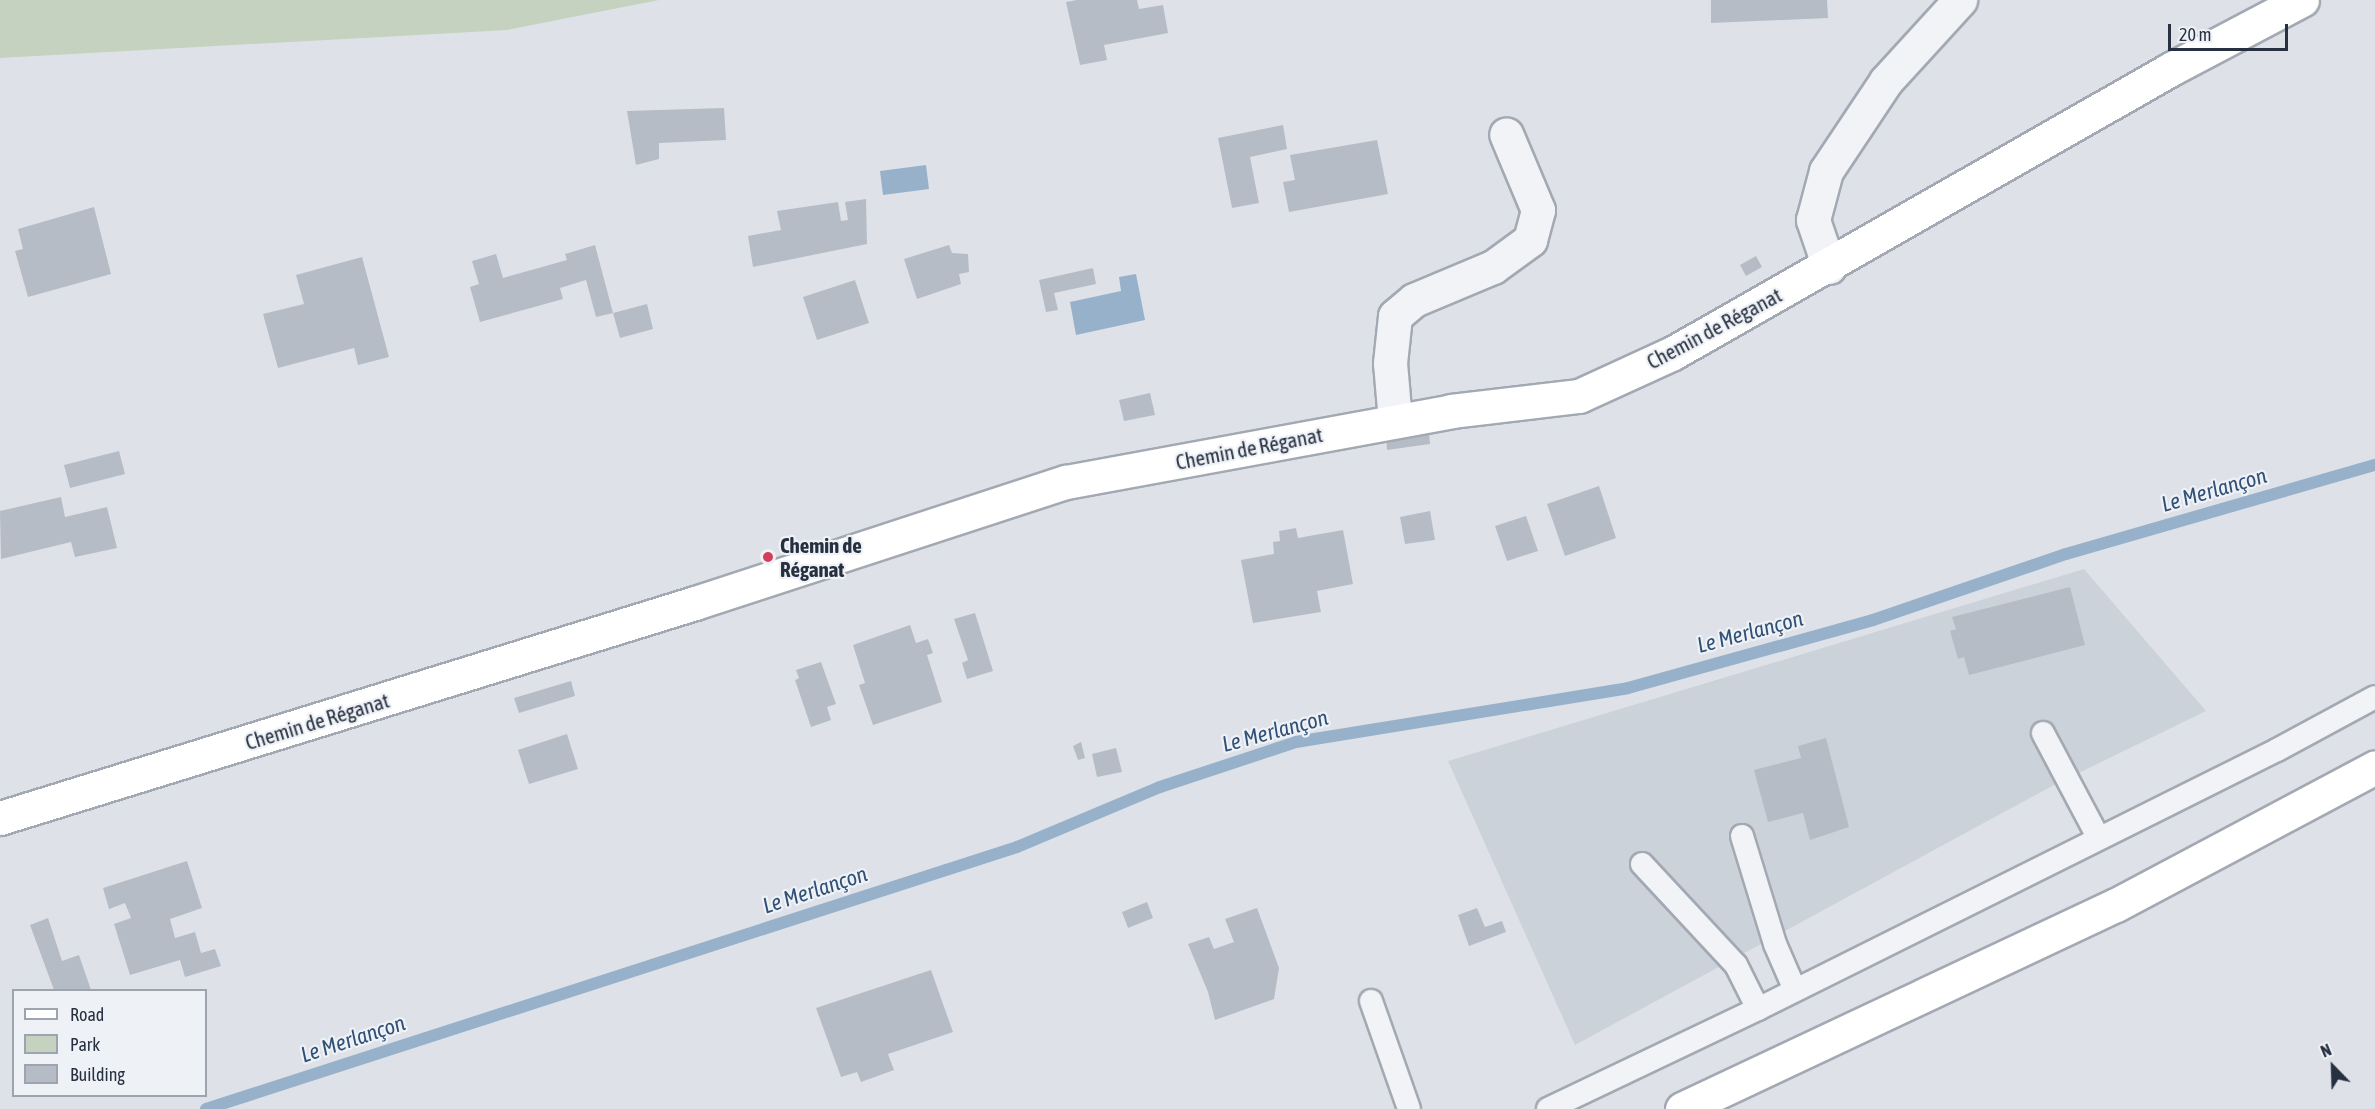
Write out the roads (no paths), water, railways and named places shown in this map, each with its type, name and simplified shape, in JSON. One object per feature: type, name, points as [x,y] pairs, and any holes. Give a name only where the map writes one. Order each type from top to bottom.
[{"type":"street","points":[[1829,267],[1813,220],[1826,171],[1886,81],[1959,0]]},
{"type":"street","name":"Chemin de Réganat","points":[[0,818],[695,603],[1066,482],[1395,421],[1579,396],[1673,353],[1829,267],[2171,69],[2302,0]]},
{"type":"street","points":[[1395,421],[1390,363],[1395,316],[1414,300],[1493,267],[1530,240],[1538,210],[1506,134]]},
{"type":"street","points":[[1682,1109],[2116,905],[2375,766]]},
{"type":"lane","points":[[1548,1109],[1758,1009],[2098,837],[2277,750],[2375,697]]},
{"type":"lane","points":[[2043,733],[2098,837]]},
{"type":"lane","points":[[1742,836],[1775,944],[1795,990]]},
{"type":"lane","points":[[1642,864],[1736,965],[1758,1009]]},
{"type":"lane","points":[[1371,1000],[1409,1109]]},
{"type":"water","points":[[926,165],[929,189],[883,195],[880,171]]},
{"type":"water","points":[[1136,274],[1145,320],[1076,335],[1070,302],[1121,291],[1119,277]]},
{"type":"waterway","name":"Le Merlançon","points":[[206,1109],[1017,847],[1160,787],[1296,742],[1628,688],[1873,620],[2066,554],[2375,465]]},
{"type":"place","name":"Chemin de Réganat","points":[[768,557]]}]
